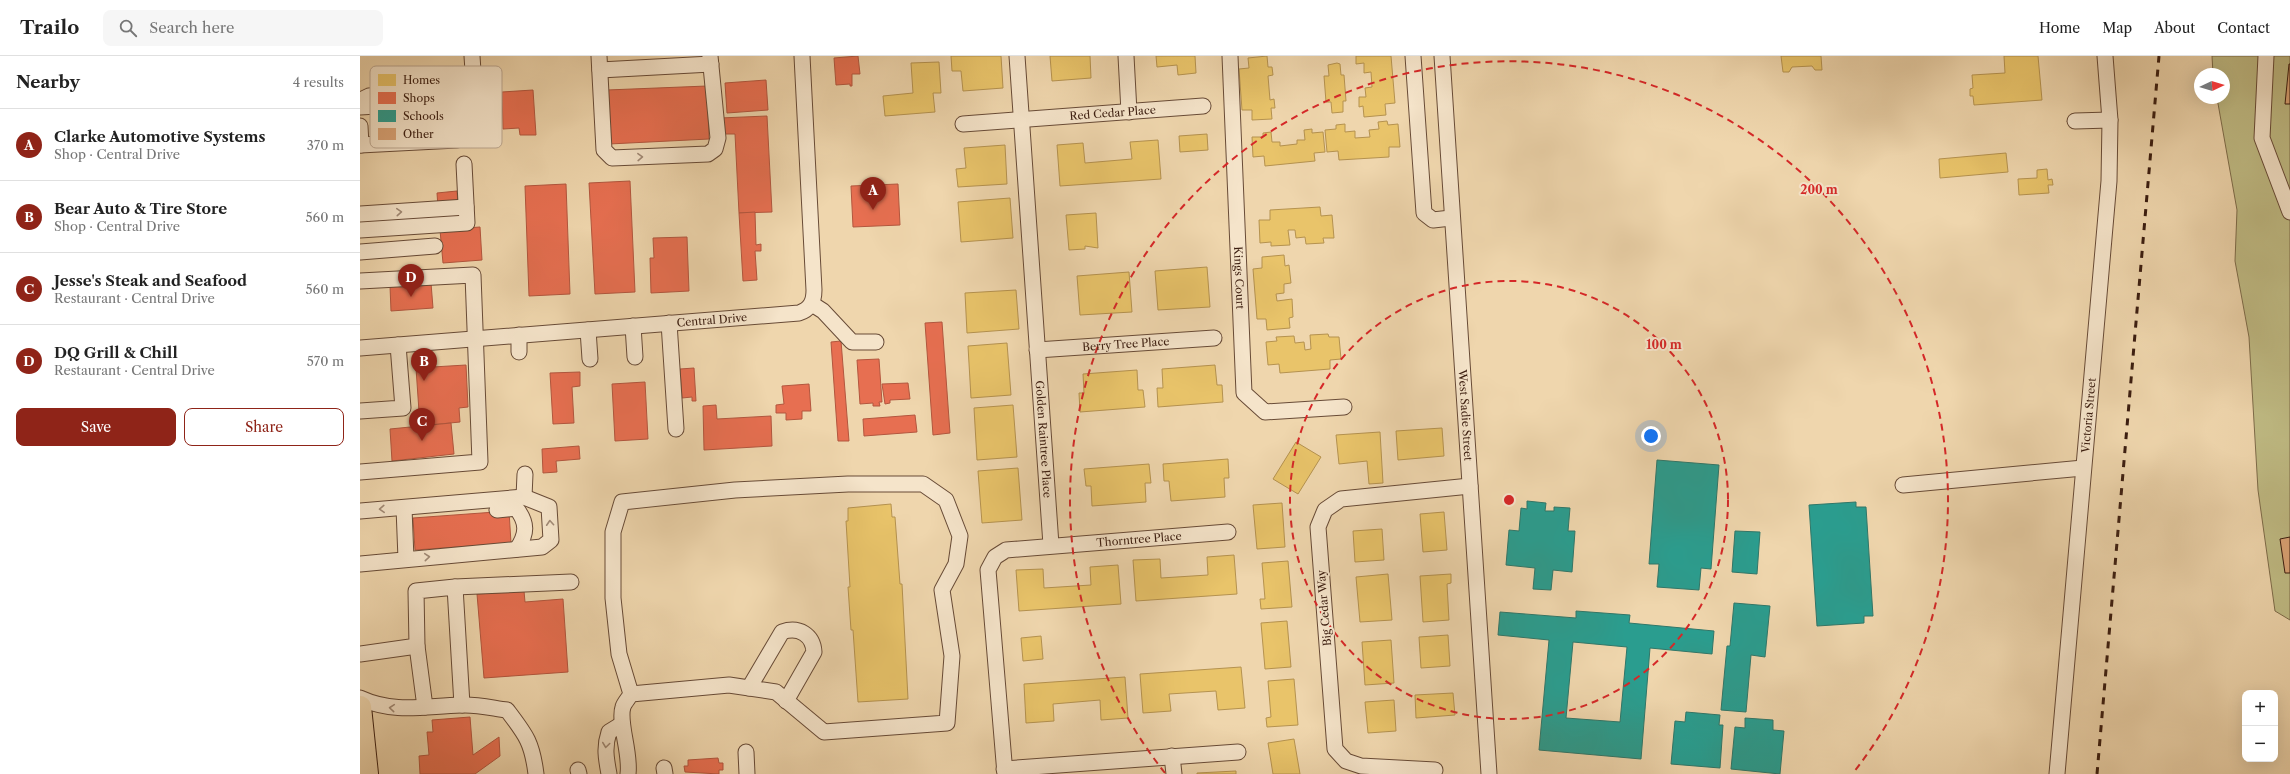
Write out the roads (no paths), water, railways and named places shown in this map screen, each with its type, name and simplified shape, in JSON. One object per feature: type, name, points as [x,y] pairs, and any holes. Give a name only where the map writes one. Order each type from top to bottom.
[{"type":"highway","points":[[360,707],[367,774]]},
{"type":"street","points":[[472,56],[473,66]]},
{"type":"street","points":[[802,56],[814,290],[812,304],[823,312],[852,342],[876,342]]},
{"type":"street","name":"Golden Raintree Place","points":[[1017,56],[1051,546]]},
{"type":"street","points":[[1126,56],[1130,112]]},
{"type":"street","name":"Kings Court","points":[[1230,56],[1244,393],[1265,412],[1344,407]]},
{"type":"street","points":[[1413,56],[1424,213],[1433,220],[1451,218]]},
{"type":"street","name":"West Sadie Street","points":[[1442,56],[1451,218],[1489,774]]},
{"type":"street","name":"Victoria Street","points":[[2056,774],[2109,181],[2110,120],[2105,56]]},
{"type":"street","points":[[2266,56],[2262,138],[2290,212]]},
{"type":"street","points":[[711,60],[718,138],[715,149],[708,154],[612,158],[604,150],[600,63],[711,60]]},
{"type":"street","points":[[370,96],[363,98],[360,106],[370,106]]},
{"type":"street","name":"Red Cedar Place","points":[[963,124],[1203,106]]},
{"type":"street","points":[[2075,121],[2110,120]]},
{"type":"street","points":[[360,126],[361,145]]},
{"type":"street","points":[[360,230],[467,223],[464,164]]},
{"type":"street","points":[[360,214],[466,207]]},
{"type":"street","points":[[360,252],[435,246]]},
{"type":"street","points":[[360,281],[473,275],[477,338],[480,462],[360,472]]},
{"type":"street","name":"Central Drive","points":[[360,348],[799,312],[812,304]]},
{"type":"street","points":[[669,323],[676,429]]},
{"type":"street","points":[[633,326],[635,357]]},
{"type":"street","points":[[588,330],[590,359]]},
{"type":"street","points":[[519,335],[520,352]]},
{"type":"street","name":"Berry Tree Place","points":[[1037,350],[1214,338]]},
{"type":"street","points":[[360,411],[403,408],[398,345]]},
{"type":"street","points":[[1903,485],[2083,468]]},
{"type":"street","points":[[524,497],[525,474]]},
{"type":"street","points":[[628,774],[629,758],[622,724],[622,708],[631,694],[619,654],[613,598],[613,532],[622,502],[735,490],[848,484],[923,484],[946,500],[960,536],[956,564],[942,590],[952,656],[947,723],[824,732],[776,692],[729,685],[631,694]]},
{"type":"street","name":"Big Cedar Way","points":[[1435,770],[1361,766],[1346,761],[1335,749],[1318,527],[1325,510],[1342,499],[1470,486]]},
{"type":"street","points":[[360,510],[524,497],[548,507],[551,540],[542,547],[360,564]]},
{"type":"street","points":[[411,507],[438,514],[516,508],[525,528],[525,538],[517,549]]},
{"type":"street","points":[[406,559],[411,507]]},
{"type":"street","name":"Thorntree Place","points":[[1051,546],[1228,532]]},
{"type":"street","points":[[1051,546],[1006,550],[995,557],[988,570],[1004,771],[1172,756],[1238,752]]},
{"type":"street","points":[[425,707],[417,646],[416,591],[454,587],[571,582]]},
{"type":"street","points":[[454,587],[462,705]]},
{"type":"street","points":[[749,688],[782,632],[801,631],[809,636],[814,645],[814,652],[786,701]]},
{"type":"street","points":[[360,654],[417,646]]},
{"type":"street","points":[[360,698],[385,708],[462,705],[507,710],[528,738],[534,751],[536,774]]},
{"type":"street","points":[[609,774],[605,752],[605,742],[609,732],[622,724]]},
{"type":"street","points":[[746,752],[747,774]]},
{"type":"street","points":[[1172,756],[1174,774]]},
{"type":"railway","points":[[2097,774],[2159,56]]},
{"type":"place","name":"Clarke Automotive Systems","points":[[873,210]]},
{"type":"place","name":"DQ Grill & Chill","points":[[411,297]]},
{"type":"place","name":"Bear Auto & Tire Store","points":[[424,381]]},
{"type":"place","name":"Jesse's Steak and Seafood","points":[[422,441]]}]
